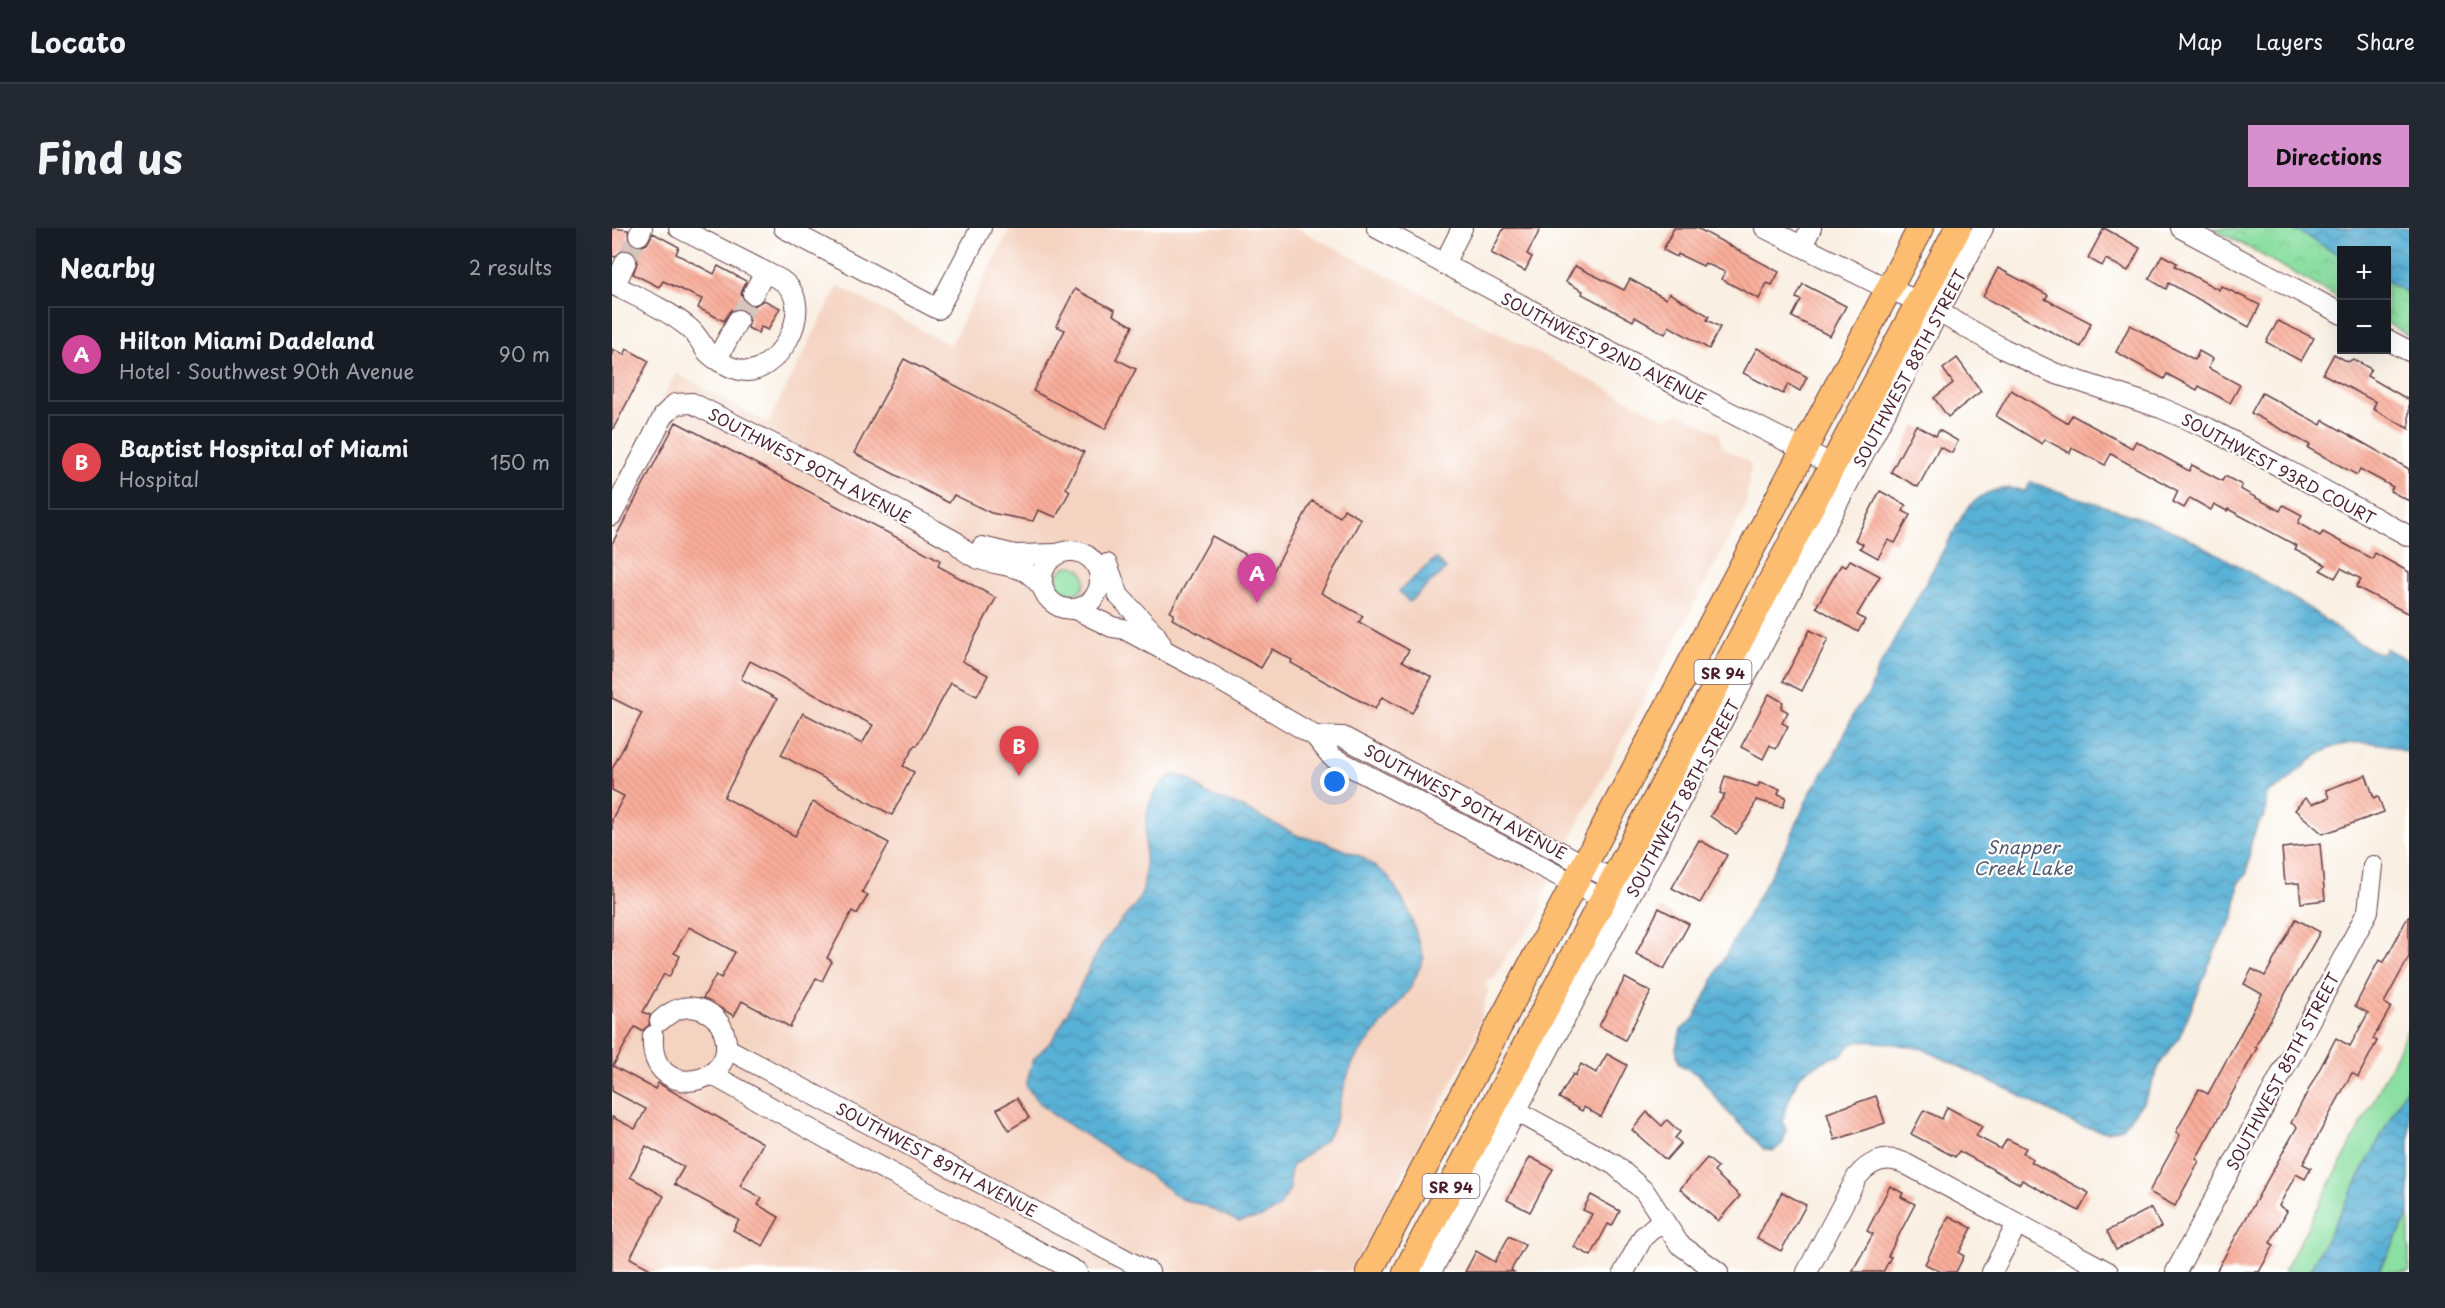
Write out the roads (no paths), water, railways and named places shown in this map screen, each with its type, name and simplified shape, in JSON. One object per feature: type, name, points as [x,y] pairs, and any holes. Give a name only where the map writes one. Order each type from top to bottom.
[{"type":"main road","name":"SR 94","points":[[1369,1272],[1921,228]]},
{"type":"main road","name":"SOUTHWEST 88TH STREET","points":[[1406,1272],[1507,1106],[1608,889],[1833,465],[1929,306],[1958,228]]},
{"type":"main road","points":[[1454,1110],[1468,1103],[1507,1106]]},
{"type":"street","points":[[626,261],[613,285],[689,327],[708,353],[717,359],[747,372],[761,369],[774,358],[789,335],[797,314],[795,295],[787,284],[680,228]]},
{"type":"street","points":[[784,228],[938,309],[981,228]]},
{"type":"street","name":"SOUTHWEST 92ND AVENUE","points":[[1377,228],[1551,321],[1833,465]]},
{"type":"street","points":[[1444,264],[1462,228]]},
{"type":"street","name":"SOUTHWEST 93RD COURT","points":[[1765,228],[1888,289],[1929,306],[2004,349],[2054,373],[2161,408],[2208,428],[2409,536]]},
{"type":"street","points":[[1802,246],[1811,228]]},
{"type":"street","name":"SOUTHWEST 88TH STREET","points":[[1431,1272],[1507,1106],[1929,306],[1983,228]]},
{"type":"street","points":[[2181,228],[2337,311]]},
{"type":"street","points":[[753,294],[765,272]]},
{"type":"street","points":[[717,359],[738,320]]},
{"type":"street","points":[[2391,342],[2409,351]]},
{"type":"street","name":"SOUTHWEST 90TH AVENUE","points":[[612,515],[664,415],[675,404],[692,404],[700,406],[956,542],[965,552],[975,558],[1026,572],[1042,587]]},
{"type":"street","name":"SOUTHWEST 90TH AVENUE","points":[[956,542],[971,542],[991,550],[1015,555],[1057,554]]},
{"type":"street","points":[[1100,583],[1089,603],[1076,609],[1061,608],[1053,603],[1042,587],[1044,568],[1057,554],[1072,550],[1086,555],[1096,565],[1100,583],[1124,629]]},
{"type":"street","name":"SOUTHWEST 90TH AVENUE","points":[[1107,564],[1119,596],[1155,634],[1165,651]]},
{"type":"street","name":"SOUTHWEST 90TH AVENUE","points":[[1076,609],[1112,627],[1124,629],[1315,736],[1344,737],[1608,889]]},
{"type":"street","name":"SOUTHWEST 85TH STREET","points":[[2176,1272],[2367,911],[2373,866]]},
{"type":"street","points":[[692,1007],[713,1016],[721,1025],[726,1048],[723,1058],[711,1074],[699,1080],[687,1082],[674,1079],[663,1072],[652,1049],[656,1029],[669,1013],[680,1008],[692,1007]]},
{"type":"street","name":"SOUTHWEST 89TH AVENUE","points":[[726,1048],[1149,1272]]},
{"type":"street","name":"SOUTHWEST 89TH AVENUE","points":[[711,1074],[842,1147],[1077,1272]]},
{"type":"street","points":[[1507,1106],[1615,1165],[1645,1192],[1684,1249],[1718,1272]]},
{"type":"street","points":[[1808,1272],[1857,1177],[1868,1166],[1892,1159],[1904,1163],[2108,1272]]},
{"type":"street","points":[[1624,1272],[1643,1237],[1662,1220]]},
{"type":"street","points":[[1992,1272],[2017,1224]]},
{"type":"water","points":[[2292,228],[2409,228],[2409,295],[2391,284],[2391,246],[2337,246],[2337,254]]},
{"type":"water","name":"Snapper Creek Lake","points":[[2031,482],[2141,518],[2175,532],[2211,550],[2299,602],[2366,647],[2384,653],[2385,648],[2409,661],[2409,753],[2374,743],[2337,746],[2309,761],[2281,786],[2267,793],[2265,816],[2258,823],[2251,843],[2247,873],[2239,882],[2234,917],[2216,948],[2179,1038],[2161,1062],[2144,1101],[2122,1128],[2107,1132],[2076,1125],[1923,1049],[1861,1041],[1851,1044],[1842,1055],[1830,1058],[1805,1071],[1798,1078],[1785,1110],[1783,1122],[1786,1130],[1783,1143],[1774,1151],[1765,1150],[1724,1108],[1700,1076],[1679,1064],[1676,1048],[1681,1030],[1694,1019],[1721,964],[1789,841],[1810,793],[1834,756],[1856,709],[1868,696],[1877,671],[1964,513],[1984,495],[1999,489],[2025,491]]},
{"type":"water","points":[[1436,558],[1446,569],[1409,602],[1399,591]]},
{"type":"water","points":[[1174,775],[1190,779],[1205,793],[1239,806],[1299,836],[1322,841],[1362,857],[1389,877],[1408,909],[1424,958],[1411,987],[1354,1060],[1346,1080],[1335,1123],[1325,1141],[1293,1165],[1290,1173],[1290,1189],[1279,1208],[1262,1217],[1239,1222],[1203,1205],[1181,1199],[1149,1175],[1052,1114],[1034,1097],[1026,1085],[1033,1061],[1054,1038],[1105,940],[1128,914],[1142,892],[1148,809],[1153,795],[1161,784]]},
{"type":"water","points":[[2409,1083],[2409,1215],[2378,1272],[2309,1272]]},
{"type":"tunnel","points":[[626,261],[639,235]]},
{"type":"tunnel","points":[[738,320],[753,294]]},
{"type":"place","name":"Hilton Miami Dadeland","points":[[1257,603]]},
{"type":"place","name":"Baptist Hospital of Miami","points":[[1019,776]]}]
